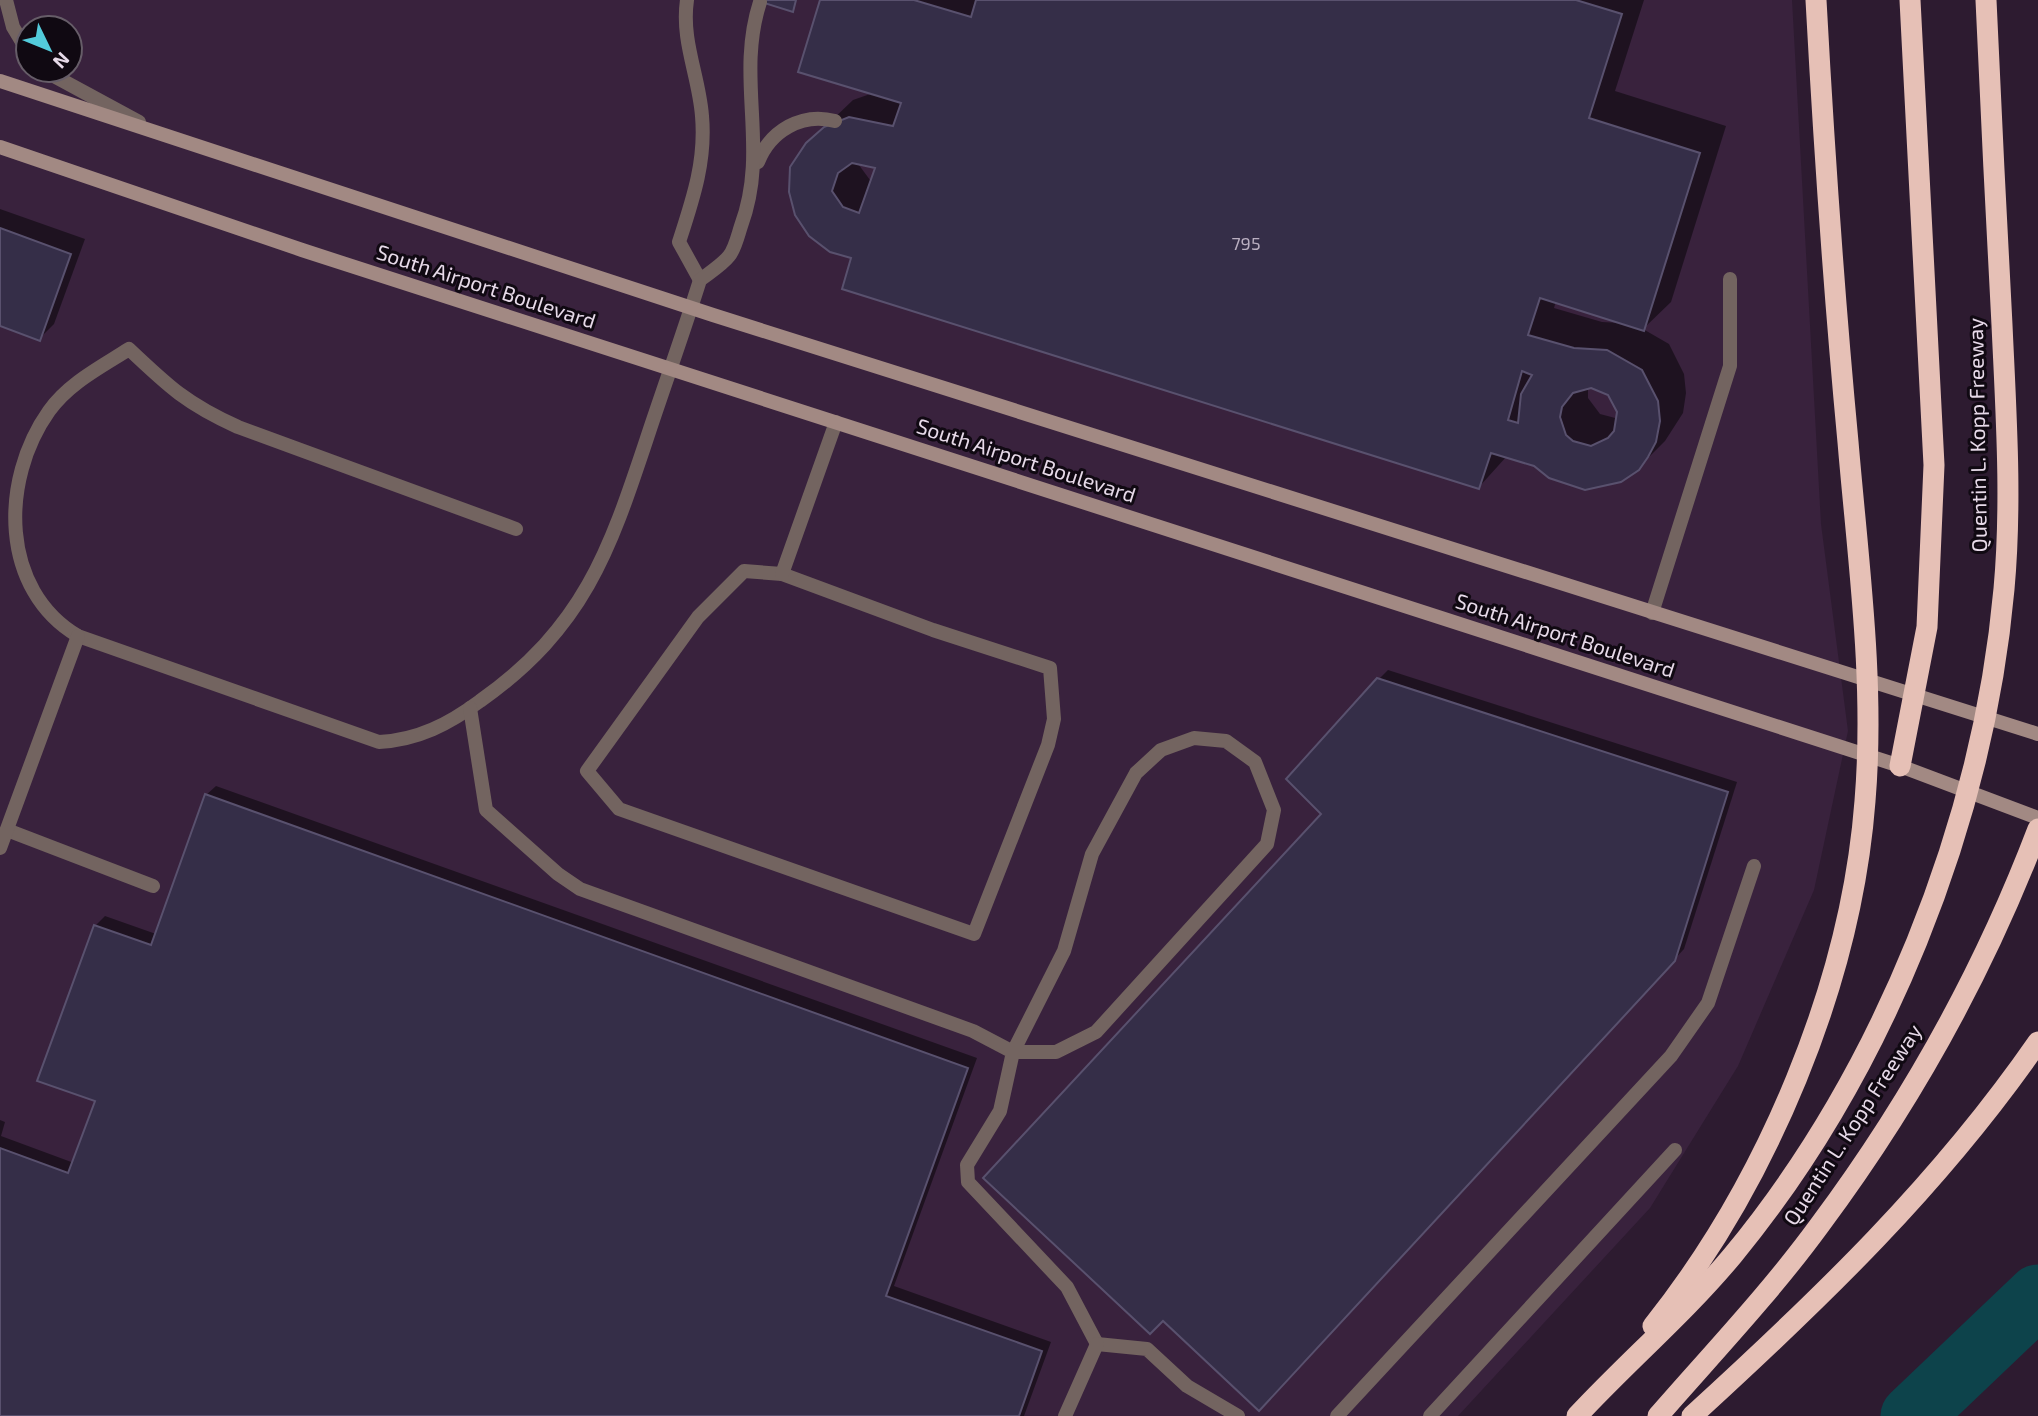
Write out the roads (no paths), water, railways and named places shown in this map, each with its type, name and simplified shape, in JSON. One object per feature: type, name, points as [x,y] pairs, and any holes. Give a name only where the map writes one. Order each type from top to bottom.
[{"type":"highway","points":[[1608,1382],[1667,1307],[1748,1180],[1784,1106],[1812,1037],[1855,879],[1865,802],[1868,726],[1866,648],[1827,211],[1816,0]]},
{"type":"highway","points":[[1900,766],[1916,696],[1927,628],[1934,465],[1909,0]]},
{"type":"highway","name":"Quentin L. Kopp Freeway","points":[[1577,1416],[1608,1382],[1683,1310],[1733,1254],[1774,1200],[1818,1133],[1859,1063],[1895,990],[1954,837],[1976,755],[1991,679],[2004,590],[2008,500],[1986,0]]},
{"type":"highway","name":"Quentin L. Kopp Freeway","points":[[1658,1416],[1819,1227],[1910,1091],[1990,944],[2038,829]]},
{"type":"highway","points":[[1692,1416],[1865,1253],[1925,1188],[2038,1042]]},
{"type":"street","name":"South Airport Boulevard","points":[[0,80],[175,141],[691,308],[2038,734]]},
{"type":"street","name":"South Airport Boulevard","points":[[0,147],[302,250],[1900,766],[2038,818]]},
{"type":"lane","points":[[6,0],[14,29]]},
{"type":"lane","points":[[687,0],[685,29],[702,113],[704,150],[702,169],[679,242],[700,280]]},
{"type":"lane","points":[[516,530],[238,427],[198,409],[177,395],[129,349],[79,381],[51,409],[29,444],[16,484],[13,519],[30,586],[41,608],[59,625],[78,636],[379,742],[424,734],[470,708],[504,684],[543,647],[580,602],[606,555],[619,524],[700,280],[731,256],[748,209],[755,170],[749,56],[760,2]]},
{"type":"lane","points":[[69,84],[175,141]]},
{"type":"lane","points":[[755,170],[766,146],[784,129],[812,118],[835,121]]},
{"type":"lane","points":[[1652,613],[1730,366],[1730,279]]},
{"type":"lane","points":[[782,573],[836,422]]},
{"type":"lane","points":[[744,571],[782,573],[933,630],[1050,668],[1054,719],[1048,746],[974,934],[619,809],[587,771],[698,617],[744,571]]},
{"type":"lane","points":[[0,848],[78,636]]},
{"type":"lane","points":[[470,708],[486,810],[558,874],[580,889],[973,1031],[1013,1052],[1056,1052],[1096,1032],[1268,844],[1274,810],[1255,762],[1226,741],[1194,738],[1161,750],[1136,773],[1092,854],[1064,951],[1013,1052],[1000,1111],[967,1165],[968,1182],[1067,1287],[1097,1344]]},
{"type":"lane","points":[[7,831],[153,886]]},
{"type":"lane","points":[[1337,1416],[1671,1056],[1708,1003],[1754,866]]},
{"type":"lane","points":[[1430,1416],[1675,1150]]},
{"type":"lane","points":[[1065,1416],[1097,1344]]},
{"type":"lane","points":[[1097,1344],[1147,1349],[1187,1386],[1238,1416]]},
{"type":"waterway","points":[[1912,1416],[2038,1296]]}]
